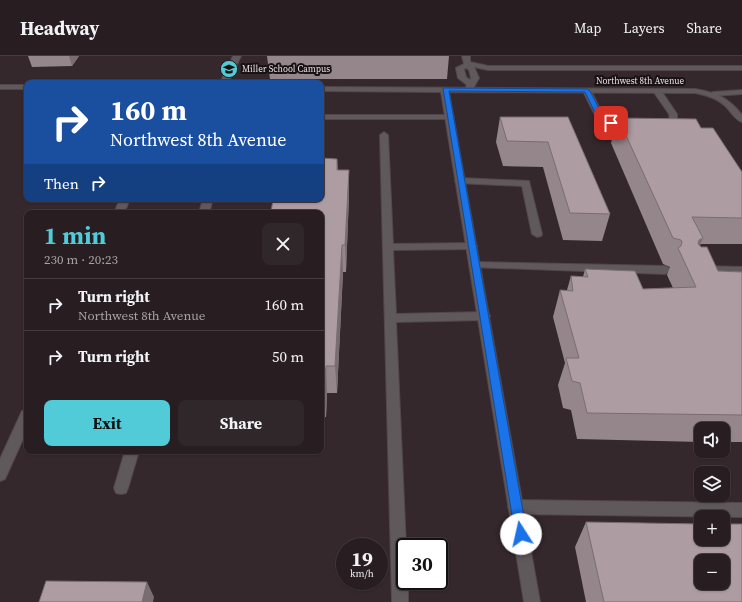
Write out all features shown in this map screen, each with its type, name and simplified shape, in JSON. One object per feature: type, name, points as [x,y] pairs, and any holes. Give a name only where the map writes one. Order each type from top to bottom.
[{"type":"street","points":[[225,80],[237,56]]},
{"type":"street","points":[[469,87],[462,78],[460,68],[467,61],[488,68],[742,68]]},
{"type":"street","points":[[0,87],[24,87]]},
{"type":"street","name":"Northwest 8th Avenue","points":[[324,89],[445,90],[469,87],[587,91],[695,91],[713,94],[742,92]]},
{"type":"street","points":[[445,90],[532,602]]},
{"type":"street","points":[[587,91],[601,119],[611,123],[640,125]]},
{"type":"street","points":[[654,125],[667,126],[674,123],[673,114],[657,91]]},
{"type":"street","points":[[713,94],[730,105],[742,120]]},
{"type":"street","points":[[324,117],[450,117]]},
{"type":"street","points":[[384,135],[400,602]]},
{"type":"street","points":[[460,181],[526,183],[537,234]]},
{"type":"street","points":[[387,247],[472,246]]},
{"type":"street","points":[[475,265],[665,270]]},
{"type":"street","points":[[693,270],[742,271]]},
{"type":"street","points":[[390,318],[484,316]]},
{"type":"street","points":[[0,475],[24,422]]},
{"type":"street","points":[[121,488],[131,454]]},
{"type":"street","points":[[516,507],[742,510]]},
{"type":"building","points":[[500,117],[568,117],[610,214],[570,213],[548,142],[507,141]]},
{"type":"building","points":[[618,118],[696,119],[701,128],[713,128],[742,172],[742,218],[692,217],[703,238],[699,240],[698,244],[701,247],[707,247],[718,271],[742,272],[742,415],[587,413],[580,383],[572,381],[566,358],[579,358],[560,290],[573,291],[571,276],[588,277],[585,269],[635,271],[643,289],[696,287],[678,248],[681,246],[682,242],[681,240],[673,238]]},
{"type":"building","points":[[324,158],[337,159],[337,170],[349,170],[345,245],[342,245],[335,366],[326,366],[324,390],[324,210],[271,210],[273,202],[324,202]]},
{"type":"building","points":[[586,522],[694,524],[694,546],[730,546],[730,524],[742,524],[742,602],[604,602]]},
{"type":"building","points":[[46,581],[147,582],[142,602],[39,602]]},
{"type":"place","name":"Miller School Campus","points":[[229,69]]},
{"type":"route","points":[[521,534],[445,90],[587,91],[601,119],[611,123]]}]
